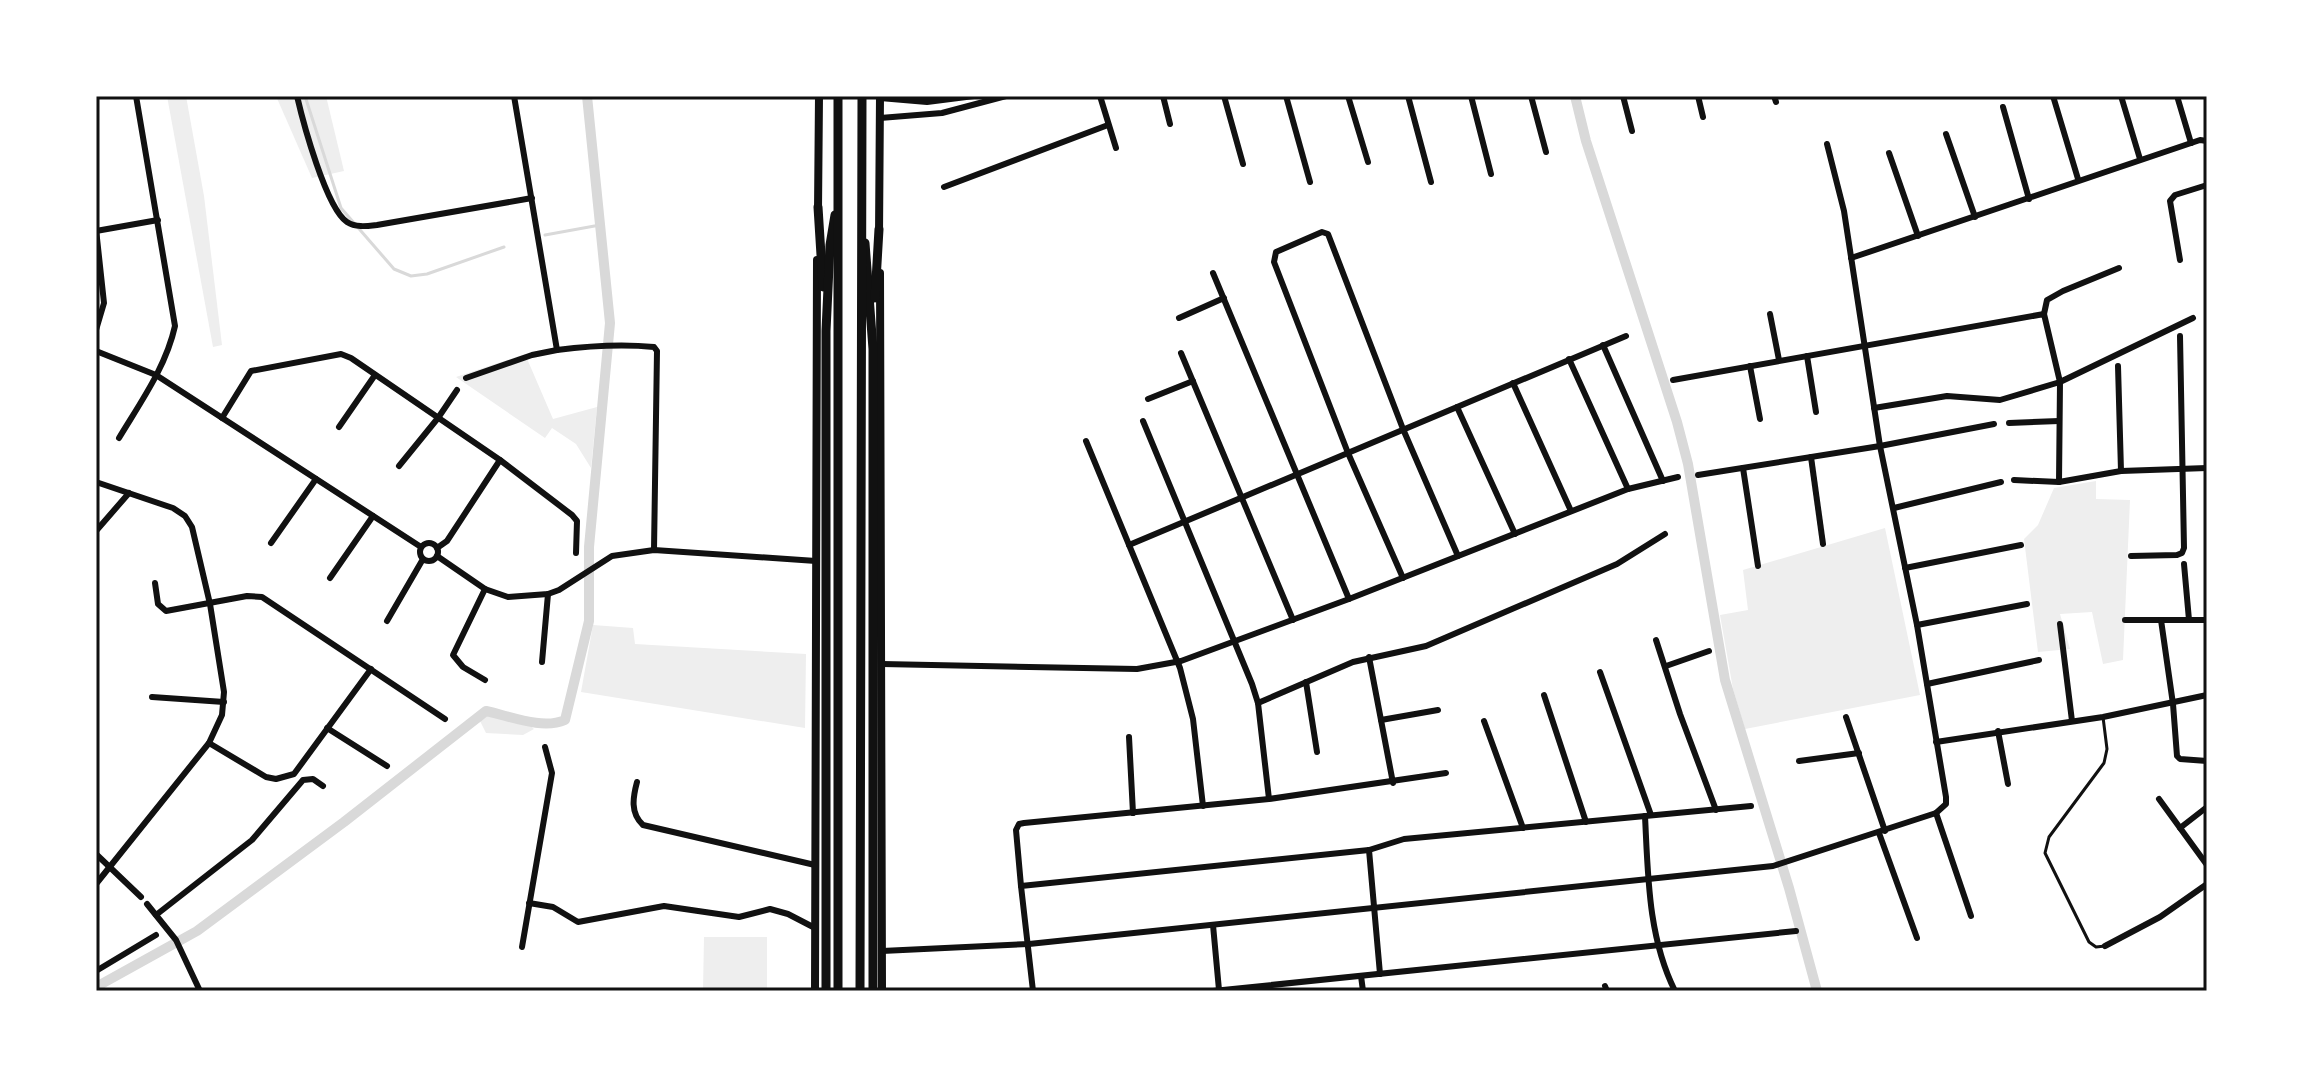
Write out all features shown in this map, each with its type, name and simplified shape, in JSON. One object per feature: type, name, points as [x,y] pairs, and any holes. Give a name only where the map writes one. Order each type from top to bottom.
[{"type":"main road","points":[[815,991],[819,96]]},
{"type":"main road","points":[[838,96],[838,991]]},
{"type":"main road","points":[[860,991],[862,96]]},
{"type":"main road","points":[[880,97],[882,991]]},
{"type":"main road","points":[[826,991],[826,331],[830,245],[837,203]]},
{"type":"main road","points":[[818,207],[826,331]]},
{"type":"main road","points":[[861,208],[873,349]]},
{"type":"main road","points":[[873,991],[872,466],[875,262],[879,229]]},
{"type":"street","points":[[119,438],[156,375],[172,341],[175,326],[136,96]]},
{"type":"street","points":[[297,96],[309,141],[336,211],[345,221],[357,226],[532,198]]},
{"type":"street","points":[[514,96],[557,350]]},
{"type":"street","points":[[880,97],[943,102],[974,96]]},
{"type":"street","points":[[880,118],[914,117],[956,110],[1006,96]]},
{"type":"street","points":[[1100,96],[1116,148]]},
{"type":"street","points":[[1163,96],[1170,124]]},
{"type":"street","points":[[1224,96],[1243,164]]},
{"type":"street","points":[[1286,96],[1310,182]]},
{"type":"street","points":[[1348,96],[1368,162]]},
{"type":"street","points":[[1408,96],[1431,182]]},
{"type":"street","points":[[1471,96],[1491,174]]},
{"type":"street","points":[[1531,96],[1546,152]]},
{"type":"street","points":[[1623,96],[1632,131]]},
{"type":"street","points":[[1698,96],[1703,117]]},
{"type":"street","points":[[2053,96],[2078,179]]},
{"type":"street","points":[[2121,96],[2140,159]]},
{"type":"street","points":[[2177,96],[2191,143]]},
{"type":"street","points":[[914,102],[914,117]]},
{"type":"street","points":[[2003,107],[2029,199]]},
{"type":"street","points":[[944,187],[1108,125]]},
{"type":"street","points":[[1946,134],[1975,217]]},
{"type":"street","points":[[1851,258],[2029,199],[2078,179],[2191,143],[2207,141]]},
{"type":"street","points":[[882,951],[1029,944],[1773,866],[1936,813],[1946,804],[1946,797],[1917,625],[1880,446],[1844,211],[1827,144]]},
{"type":"street","points":[[1889,153],[1918,236]]},
{"type":"street","points":[[2180,260],[2170,201],[2175,195],[2207,185]]},
{"type":"street","points":[[96,330],[104,303],[96,230],[158,220]]},
{"type":"street","points":[[1403,578],[1348,453],[1274,262],[1276,252],[1322,232],[1328,234],[1403,429],[1458,556]]},
{"type":"street","points":[[2059,482],[2060,382],[2044,314],[2047,300],[2119,268]]},
{"type":"street","points":[[1213,273],[1349,599]]},
{"type":"street","points":[[1179,318],[1224,298]]},
{"type":"street","points":[[1770,314],[1779,360]]},
{"type":"street","points":[[1673,380],[2044,314]]},
{"type":"street","points":[[1874,408],[1947,396],[2000,400],[2060,382],[2193,318]]},
{"type":"street","points":[[1129,545],[1626,336]]},
{"type":"street","points":[[2131,556],[2182,553],[2180,336]]},
{"type":"street","points":[[1603,345],[1663,481]]},
{"type":"street","points":[[466,378],[532,355],[557,350],[654,347],[658,355],[654,550]]},
{"type":"street","points":[[96,351],[156,375],[421,547]]},
{"type":"street","points":[[1181,353],[1293,620]]},
{"type":"street","points":[[222,418],[246,376],[258,369],[341,354],[500,460],[577,521],[576,553]]},
{"type":"street","points":[[1807,356],[1816,412]]},
{"type":"street","points":[[1569,359],[1628,489]]},
{"type":"street","points":[[1750,366],[1760,419]]},
{"type":"street","points":[[2118,366],[2121,471]]},
{"type":"street","points":[[339,427],[375,375]]},
{"type":"street","points":[[1148,399],[1193,381]]},
{"type":"street","points":[[1513,383],[1571,511]]},
{"type":"street","points":[[399,466],[457,390]]},
{"type":"street","points":[[1457,407],[1515,534]]},
{"type":"street","points":[[1143,421],[1258,703],[1269,799]]},
{"type":"street","points":[[2009,423],[2059,421]]},
{"type":"street","points":[[1698,475],[1994,424]]},
{"type":"street","points":[[1086,441],[1178,662],[1193,719],[1203,806]]},
{"type":"street","points":[[1811,457],[1823,544]]},
{"type":"street","points":[[423,559],[431,561],[447,541],[500,460]]},
{"type":"street","points":[[1743,468],[1758,566]]},
{"type":"street","points":[[2014,480],[2059,482],[2121,471],[2207,468]]},
{"type":"street","points":[[882,664],[1137,669],[1178,662],[1349,599],[1628,489],[1678,477]]},
{"type":"street","points":[[271,543],[316,479]]},
{"type":"street","points":[[96,482],[173,508],[185,516],[192,527],[219,646],[224,702],[218,726],[209,743],[96,884]]},
{"type":"street","points":[[1894,508],[2001,482]]},
{"type":"street","points":[[96,531],[129,493]]},
{"type":"street","points":[[330,578],[373,516]]},
{"type":"street","points":[[1258,703],[1369,657],[1426,646],[1617,564],[1665,534]]},
{"type":"street","points":[[421,547],[430,543],[437,552],[485,589],[508,597],[548,594],[568,585],[612,556],[654,550],[816,561]]},
{"type":"street","points":[[1905,568],[2021,545]]},
{"type":"street","points":[[421,547],[423,559]]},
{"type":"street","points":[[387,621],[423,559]]},
{"type":"street","points":[[2184,564],[2189,620]]},
{"type":"street","points":[[155,583],[158,604],[166,611],[247,596],[262,597],[445,719]]},
{"type":"street","points":[[485,589],[453,655],[463,667],[485,680]]},
{"type":"street","points":[[542,662],[548,594]]},
{"type":"street","points":[[1917,625],[2027,604]]},
{"type":"street","points":[[2125,620],[2207,620]]},
{"type":"street","points":[[2161,620],[2177,756],[2180,759],[2207,761]]},
{"type":"street","points":[[2060,624],[2072,721]]},
{"type":"street","points":[[1656,640],[1716,810]]},
{"type":"street","points":[[1666,666],[1709,651]]},
{"type":"street","points":[[1369,657],[1393,783]]},
{"type":"street","points":[[1927,684],[2039,660]]},
{"type":"street","points":[[209,743],[266,777],[276,779],[294,774],[371,669]]},
{"type":"street","points":[[1600,672],[1648,816],[1649,880],[1658,947],[1675,991]]},
{"type":"street","points":[[1306,682],[1317,752]]},
{"type":"street","points":[[1544,695],[1586,822]]},
{"type":"street","points":[[1936,742],[2103,717],[2207,695]]},
{"type":"street","points":[[152,697],[224,702]]},
{"type":"street","points":[[1381,720],[1438,710]]},
{"type":"street","points":[[1846,717],[1917,938]]},
{"type":"street","points":[[1484,721],[1523,828]]},
{"type":"street","points":[[327,728],[387,766]]},
{"type":"street","points":[[1998,731],[2008,784]]},
{"type":"street","points":[[1129,737],[1133,813]]},
{"type":"street","points":[[522,947],[552,773],[545,747]]},
{"type":"street","points":[[1799,761],[1828,760],[1859,753]]},
{"type":"street","points":[[1033,991],[1016,830],[1019,824],[1269,799],[1446,773]]},
{"type":"street","points":[[156,915],[252,840],[303,780],[313,779],[323,786]]},
{"type":"street","points":[[637,782],[634,809],[643,825],[815,865]]},
{"type":"street","points":[[2159,799],[2207,865]]},
{"type":"street","points":[[1021,886],[1369,850],[1404,839],[1751,806]]},
{"type":"street","points":[[2180,828],[2207,807]]},
{"type":"street","points":[[1936,813],[1971,916]]},
{"type":"street","points":[[1369,850],[1380,974]]},
{"type":"street","points":[[96,854],[141,897]]},
{"type":"street","points":[[2105,946],[2160,917],[2207,884]]},
{"type":"street","points":[[529,903],[553,907],[578,922],[664,906],[739,917],[770,909],[815,928]]},
{"type":"street","points":[[147,904],[182,950],[200,988],[189,991]]},
{"type":"street","points":[[1213,925],[1216,991],[1796,931]]},
{"type":"street","points":[[96,971],[156,935]]},
{"type":"street","points":[[1361,976],[1363,991]]},
{"type":"lane","points":[[2103,717],[2107,749],[2104,763],[2049,837],[2045,853],[2089,942],[2096,947],[2105,946]]},
{"type":"shaded area","points":[[167,96],[186,96],[204,196],[222,345],[213,347]]},
{"type":"shaded area","points":[[276,96],[326,96],[344,171],[312,178]]},
{"type":"shaded area","points":[[525,354],[553,419],[597,407],[591,468],[576,444],[552,428],[545,438],[456,377]]},
{"type":"shaded area","points":[[2096,481],[2096,499],[2130,500],[2123,660],[2103,664],[2092,612],[2060,614],[2070,649],[2038,652],[2024,539],[2038,525],[2054,488]]},
{"type":"shaded area","points":[[1885,528],[1920,695],[1745,729],[1733,689],[1720,615],[1748,610],[1743,570]]},
{"type":"shaded area","points":[[593,625],[633,628],[635,644],[806,654],[805,728],[581,692]]},
{"type":"shaded area","points":[[488,716],[526,722],[534,729],[523,735],[486,733],[480,721]]},
{"type":"shaded area","points":[[704,937],[767,937],[767,991],[703,991]]},
{"type":"waterway","points":[[305,96],[341,208],[394,269],[411,276],[427,274],[504,247]]},
{"type":"waterway","points":[[96,987],[197,931],[486,711],[536,723],[565,720],[589,621],[589,547],[610,323],[587,96]]},
{"type":"waterway","points":[[1575,96],[1586,141],[1677,422],[1688,464],[1725,680],[1817,991]]},
{"type":"waterway","points":[[545,235],[600,225]]}]
